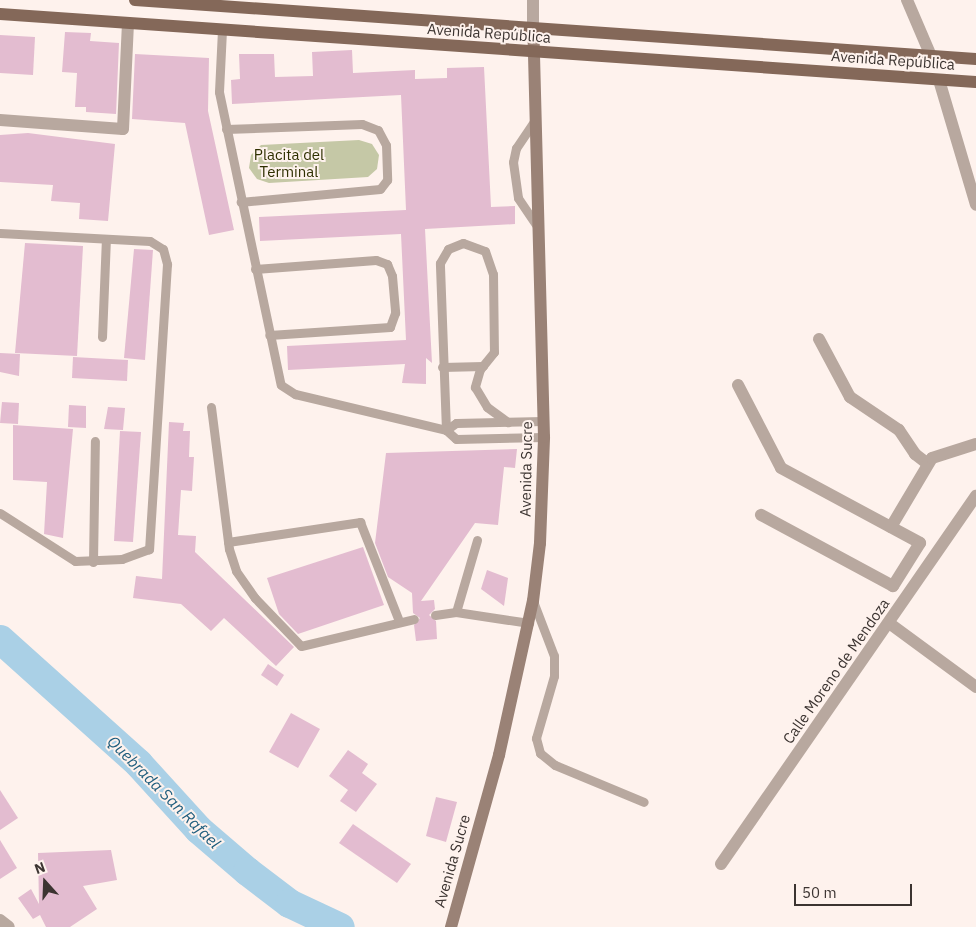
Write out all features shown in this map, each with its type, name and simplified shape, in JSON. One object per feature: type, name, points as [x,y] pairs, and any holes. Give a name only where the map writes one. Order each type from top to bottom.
[{"type":"main road","name":"Avenida República","points":[[138,0],[976,59]]},
{"type":"main road","name":"Avenida República","points":[[0,14],[976,82]]},
{"type":"street","name":"Avenida Sucre","points":[[451,927],[499,755],[533,601],[544,437],[533,0]]},
{"type":"street","points":[[907,0],[931,56]]},
{"type":"street","points":[[0,120],[123,129],[128,23]]},
{"type":"street","points":[[939,80],[976,205]]},
{"type":"street","points":[[818,339],[850,397],[899,430],[915,454],[928,464]]},
{"type":"street","points":[[738,384],[781,468],[920,543],[893,586],[761,515]]},
{"type":"street","points":[[891,527],[932,458],[976,444]]},
{"type":"street","name":"Calle Moreno de Mendoza","points":[[721,864],[976,496]]},
{"type":"street","points":[[889,623],[976,687]]},
{"type":"street","points":[[0,920],[9,927]]},
{"type":"lane","points":[[222,30],[219,92],[277,377],[288,391],[446,430],[456,439],[544,437]]},
{"type":"lane","points":[[535,120],[516,148],[512,162],[518,198],[538,228]]},
{"type":"lane","points":[[226,130],[362,124],[378,130],[386,144],[388,170],[380,189],[241,202]]},
{"type":"lane","points":[[0,234],[157,243],[166,254],[167,276],[152,544],[140,555],[93,562],[65,558],[0,513]]},
{"type":"lane","points":[[102,337],[106,239]]},
{"type":"lane","points":[[446,430],[442,367],[440,263],[448,249],[463,243],[479,246],[492,269],[494,352],[483,366],[475,382],[479,398],[508,422]]},
{"type":"lane","points":[[255,268],[376,260],[387,264],[392,276],[395,313],[390,328],[269,335]]},
{"type":"lane","points":[[442,367],[483,366]]},
{"type":"lane","points":[[211,407],[228,542],[242,582],[301,646],[399,621],[414,619]]},
{"type":"lane","points":[[446,430],[456,423],[543,421]]},
{"type":"lane","points":[[93,562],[95,441]]},
{"type":"lane","points":[[228,542],[360,522],[399,621]]},
{"type":"lane","points":[[456,612],[478,540]]},
{"type":"lane","points":[[533,601],[554,656],[554,676],[536,738],[540,753],[556,765],[644,802]]},
{"type":"lane","points":[[436,615],[456,612],[529,623]]},
{"type":"green space","name":"Placita del Terminal","points":[[359,140],[372,144],[379,155],[377,169],[368,177],[269,183],[257,179],[249,168],[251,155],[261,145]]},
{"type":"building","points":[[65,32],[91,33],[90,41],[119,43],[116,114],[86,112],[86,107],[75,107],[77,73],[62,72]]},
{"type":"building","points":[[0,35],[35,37],[33,75],[0,73]]},
{"type":"building","points":[[352,50],[353,73],[415,70],[415,79],[447,78],[447,68],[484,67],[491,207],[515,206],[515,224],[425,229],[432,363],[426,358],[426,384],[402,383],[405,364],[288,370],[287,346],[406,340],[401,234],[260,241],[259,217],[406,210],[401,95],[232,104],[231,80],[240,79],[239,54],[274,54],[275,77],[313,76],[312,52]]},
{"type":"building","points":[[135,54],[209,58],[208,111],[234,230],[209,235],[185,123],[132,119]]},
{"type":"building","points":[[28,133],[115,144],[108,221],[79,219],[80,203],[51,201],[53,185],[0,182],[0,135]]},
{"type":"building","points":[[25,243],[83,246],[77,356],[15,353]]},
{"type":"building","points":[[134,249],[153,250],[145,360],[124,358]]},
{"type":"building","points":[[0,353],[20,354],[19,376],[0,372]]},
{"type":"building","points":[[73,357],[128,360],[127,381],[72,378]]},
{"type":"building","points":[[2,402],[19,403],[18,424],[0,423]]},
{"type":"building","points":[[69,405],[86,406],[86,428],[68,427]]},
{"type":"building","points":[[108,407],[125,408],[123,430],[104,429]]},
{"type":"building","points":[[169,422],[184,423],[183,431],[190,431],[189,457],[194,457],[192,491],[181,490],[178,535],[196,536],[195,552],[294,647],[276,666],[224,618],[211,631],[181,604],[133,598],[136,576],[162,579]]},
{"type":"building","points":[[13,425],[73,429],[63,538],[44,534],[47,482],[13,480]]},
{"type":"building","points":[[120,431],[141,432],[133,542],[114,541]]},
{"type":"building","points":[[517,449],[515,468],[504,467],[498,525],[475,523],[421,601],[434,600],[435,609],[429,615],[436,621],[437,639],[416,641],[414,625],[420,618],[413,613],[412,593],[388,577],[375,543],[386,453]]},
{"type":"building","points":[[363,547],[384,605],[298,634],[279,614],[267,578]]},
{"type":"building","points":[[487,570],[508,578],[504,606],[481,589]]},
{"type":"building","points":[[268,664],[284,675],[277,686],[261,675]]},
{"type":"building","points":[[291,713],[320,729],[298,768],[269,752]]},
{"type":"building","points":[[348,750],[368,764],[362,773],[377,784],[356,812],[340,801],[348,790],[329,776]]},
{"type":"building","points":[[0,790],[18,818],[0,830]]},
{"type":"building","points":[[436,797],[457,802],[446,842],[426,836]]},
{"type":"building","points":[[353,824],[411,864],[397,883],[339,843]]},
{"type":"building","points":[[0,840],[17,868],[0,879]]},
{"type":"building","points":[[111,850],[117,880],[83,886],[97,909],[70,927],[46,927],[40,915],[33,919],[18,898],[31,889],[39,904],[38,853]]},
{"type":"waterway","name":"Quebrada San Rafael","points":[[0,639],[138,763],[198,829],[247,871],[289,903],[340,927]]}]
